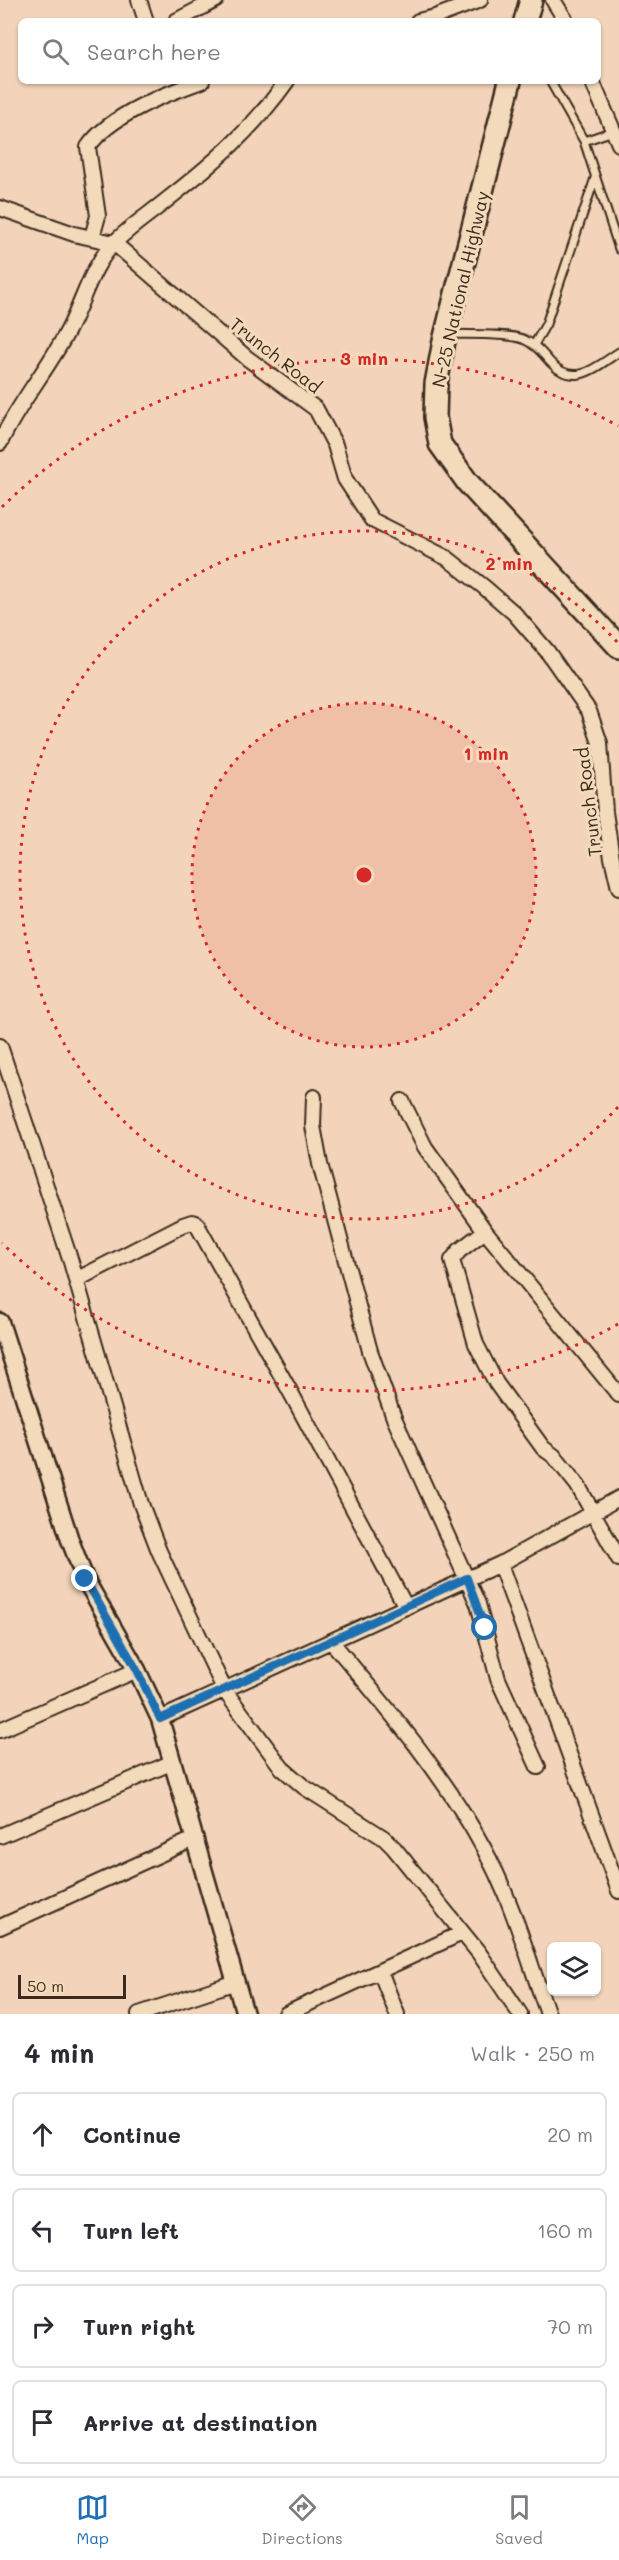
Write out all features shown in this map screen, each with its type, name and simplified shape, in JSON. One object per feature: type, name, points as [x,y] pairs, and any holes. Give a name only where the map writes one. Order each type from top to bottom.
[{"type":"highway","points":[[526,18],[531,0]]},
{"type":"highway","name":"N-25 National Highway","points":[[509,84],[446,334],[436,395],[435,417],[440,444],[468,483],[619,647]]},
{"type":"street","points":[[182,18],[216,0]]},
{"type":"street","points":[[431,18],[480,0]]},
{"type":"street","points":[[553,0],[564,18]]},
{"type":"street","points":[[141,2],[145,18]]},
{"type":"street","points":[[0,443],[9,423],[65,335],[94,270],[114,243],[215,162],[254,125],[285,84]]},
{"type":"street","points":[[593,84],[619,144]]},
{"type":"street","points":[[92,237],[98,216],[88,147],[97,134],[112,123],[177,85]]},
{"type":"street","points":[[0,208],[74,234],[114,243]]},
{"type":"street","name":"Trunch Road","points":[[114,243],[247,358],[316,409],[335,445],[345,479],[372,520],[420,543],[453,563],[514,613],[547,651],[589,711],[595,725],[600,743],[612,858],[619,888]]},
{"type":"street","points":[[0,1046],[76,1280],[141,1504],[159,1551],[225,1691],[282,1768],[303,1787],[384,1838],[394,1848],[462,1933],[520,2014]]},
{"type":"street","points":[[314,1097],[313,1126],[320,1164],[370,1351],[394,1418],[467,1578],[485,1628],[498,1679],[538,1767]]},
{"type":"street","points":[[402,1101],[425,1147],[485,1231],[619,1395]]},
{"type":"street","points":[[76,1280],[183,1225],[192,1222],[196,1224],[291,1393],[406,1607]]},
{"type":"street","points":[[485,1231],[459,1251],[452,1260],[476,1344],[496,1383],[543,1448],[554,1456],[578,1486],[619,1560]]},
{"type":"street","points":[[0,1322],[4,1352],[85,1579],[137,1670],[160,1719],[245,2014]]},
{"type":"street","points":[[160,1719],[500,1564],[619,1497]]},
{"type":"street","points":[[500,1564],[613,1852],[619,1891]]},
{"type":"street","points":[[331,1641],[441,1776],[484,1848],[497,1875],[548,2014]]},
{"type":"street","points":[[0,1730],[137,1670]]},
{"type":"street","points":[[0,1836],[173,1762]]},
{"type":"street","points":[[0,1927],[196,1838]]},
{"type":"street","points":[[286,2014],[462,1933]]},
{"type":"street","points":[[380,1971],[397,2014]]},
{"type":"street","points":[[139,2014],[151,2008],[236,1982]]},
{"type":"lane","points":[[552,84],[584,141],[619,249]]},
{"type":"lane","points":[[584,141],[613,130]]},
{"type":"lane","points":[[534,345],[546,324],[595,178]]},
{"type":"lane","points":[[446,334],[521,338],[534,345],[565,374],[585,374],[619,352]]},
{"type":"route","points":[[85,1579],[137,1670],[160,1719],[467,1578],[485,1628]]}]
